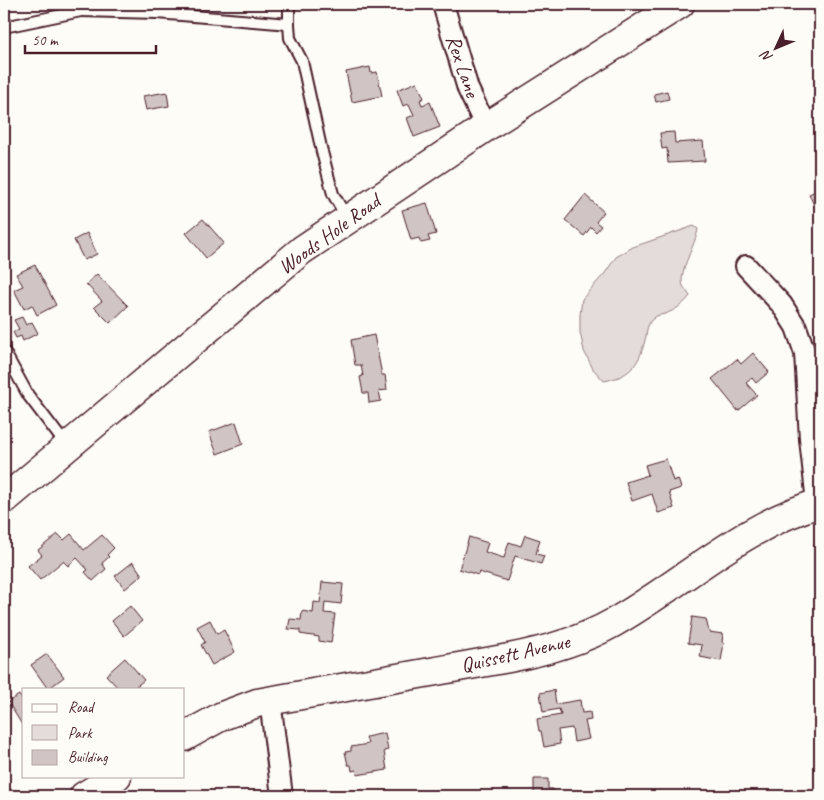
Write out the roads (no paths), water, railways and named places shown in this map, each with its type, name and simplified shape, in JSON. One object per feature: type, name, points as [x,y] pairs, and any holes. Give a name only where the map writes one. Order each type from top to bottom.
[{"type":"main road","name":"Woods Hole Road","points":[[4,500],[302,250],[486,126],[680,4]]},
{"type":"main road","name":"Quissett Avenue","points":[[185,736],[222,716],[270,700],[509,658],[562,645],[614,623],[707,561],[755,532],[784,516],[819,503]]},
{"type":"main road","points":[[84,796],[114,778]]},
{"type":"street","name":"Rex Lane","points":[[443,4],[468,89],[486,126]]},
{"type":"street","points":[[746,266],[782,305],[796,327],[805,353],[810,439],[819,503]]},
{"type":"street","points":[[270,700],[282,796]]},
{"type":"lane","points":[[289,4],[290,38],[302,61],[333,194],[348,218]]},
{"type":"lane","points":[[4,27],[80,7],[290,24]]},
{"type":"lane","points":[[4,351],[28,395],[67,446]]}]
